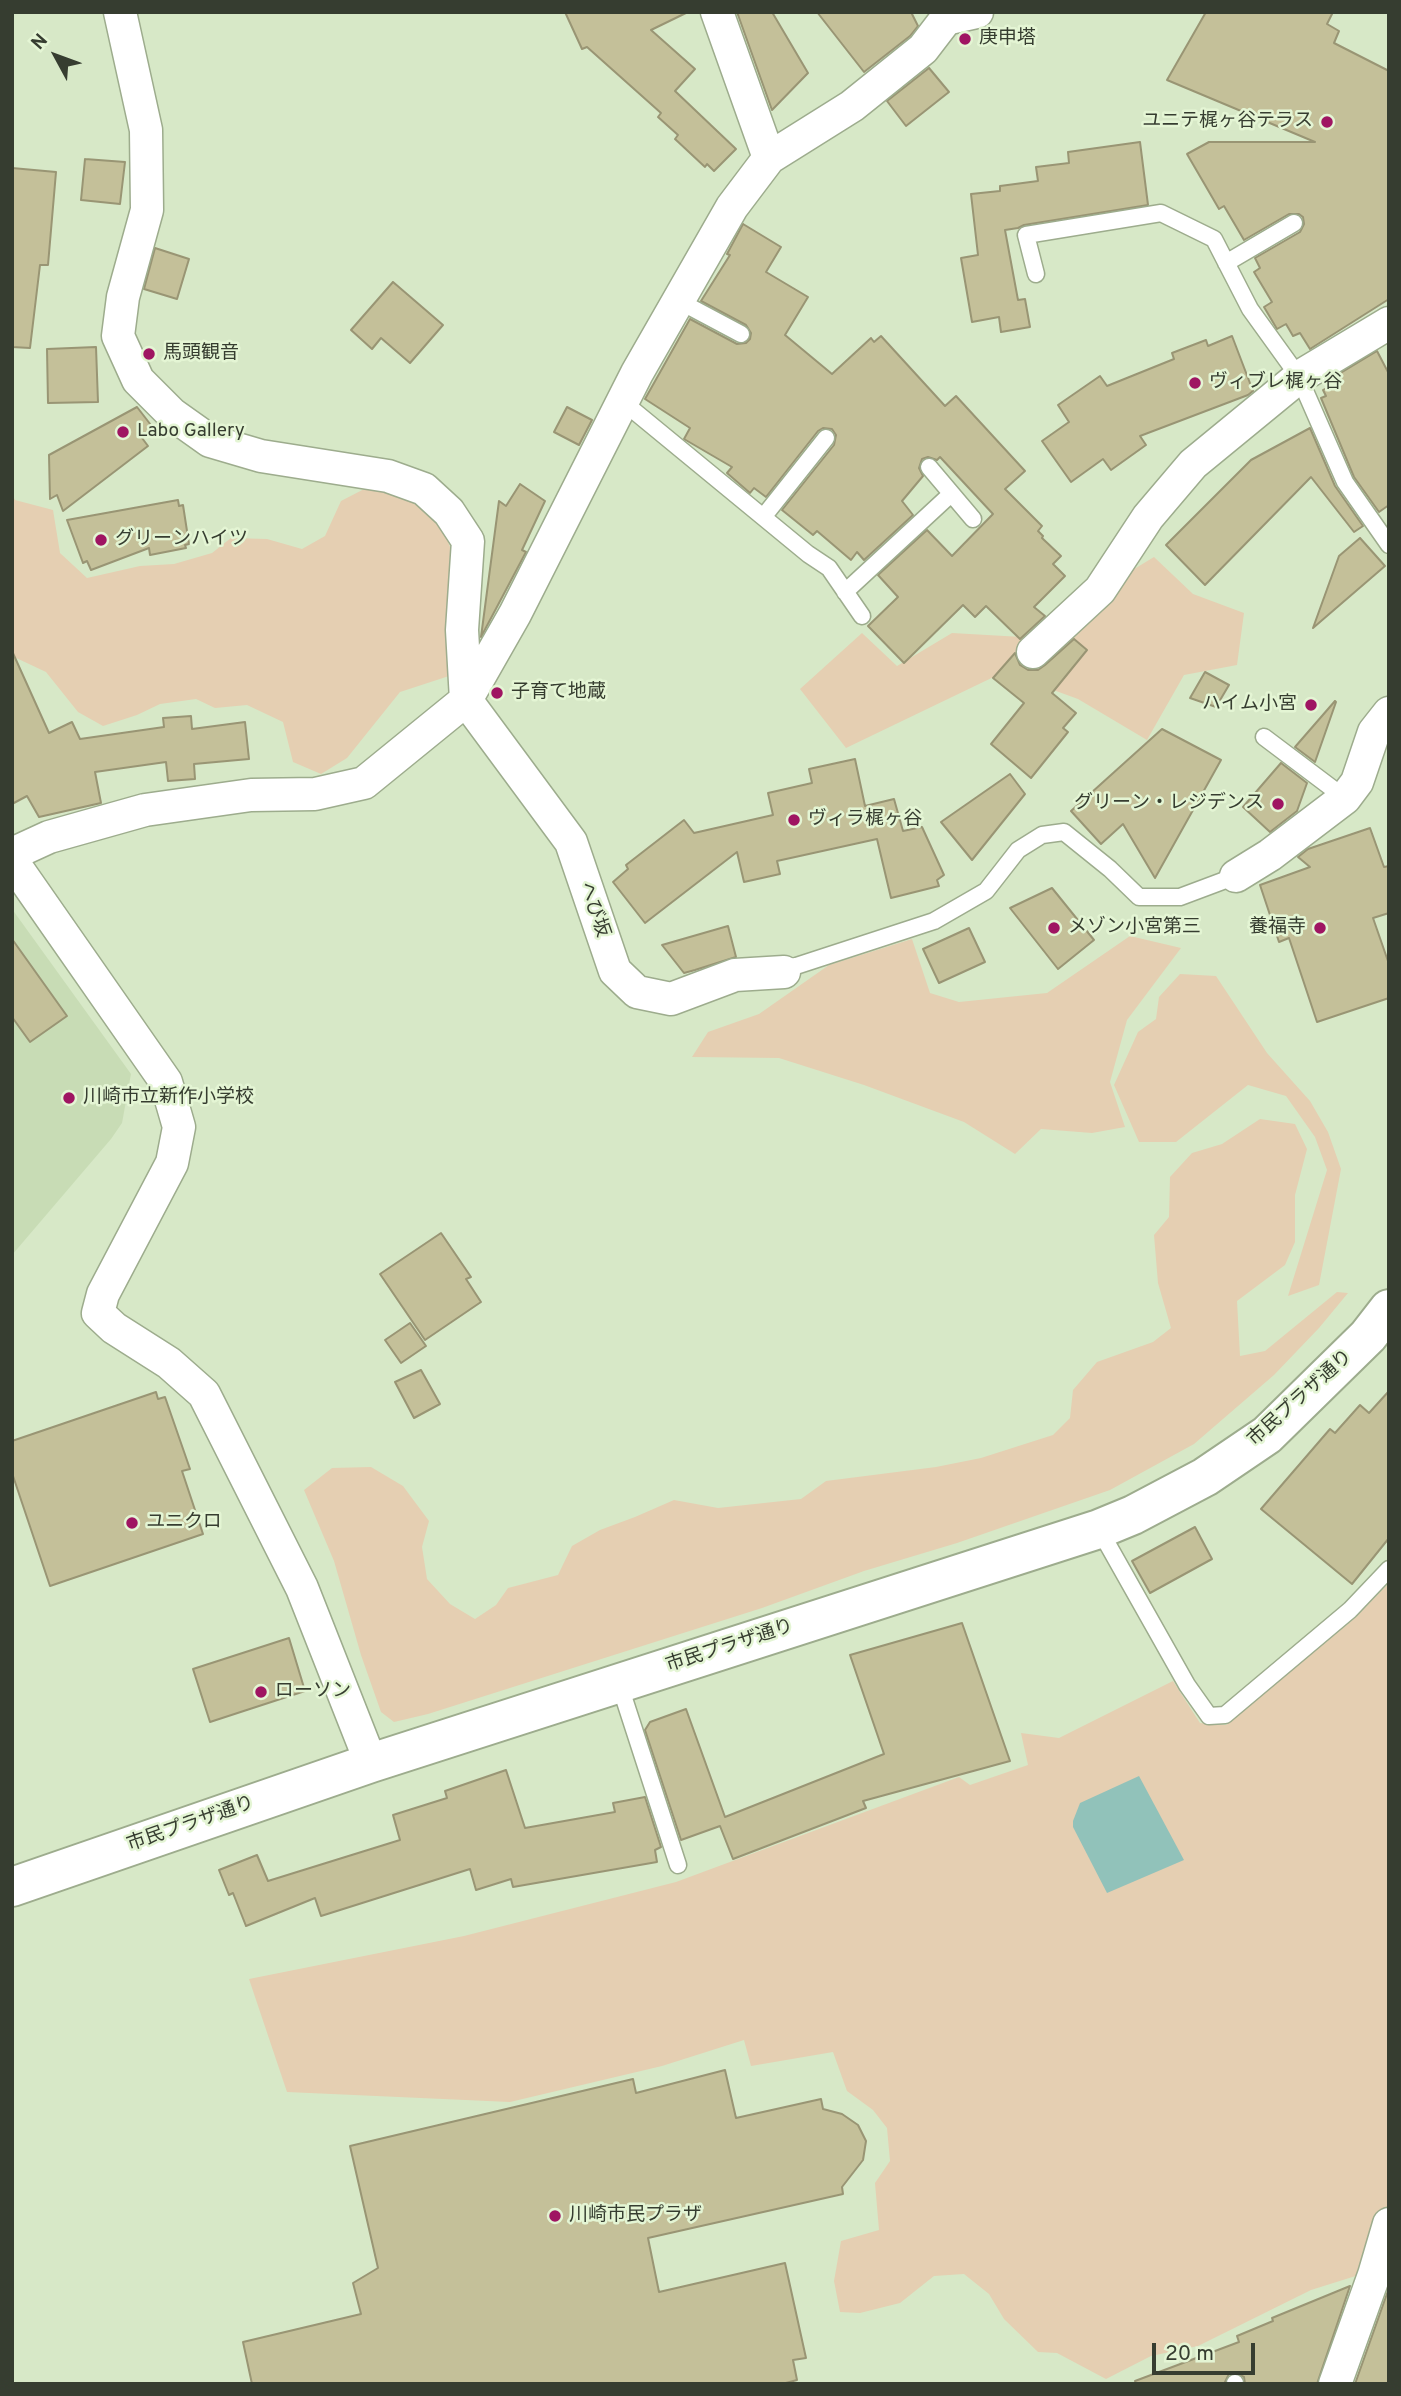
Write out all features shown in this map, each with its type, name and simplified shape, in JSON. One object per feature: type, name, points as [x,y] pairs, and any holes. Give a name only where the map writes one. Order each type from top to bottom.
[{"type":"street","points":[[120,12],[146,130],[147,210],[123,297],[118,336],[138,380],[172,414],[210,441],[261,456],[388,476],[424,489],[449,512],[468,541],[462,630],[466,700]]},
{"type":"street","points":[[717,12],[769,158]]},
{"type":"street","points":[[12,854],[49,837],[145,810],[251,795],[315,794],[364,783],[466,700],[515,614],[622,401],[732,208],[769,158],[852,106],[923,49],[946,19],[977,12]]},
{"type":"street","points":[[1033,652],[1100,590],[1148,517],[1194,464],[1298,377],[1389,323]]},
{"type":"street","name":"へび坂","points":[[466,700],[571,842],[615,971],[637,992],[671,999],[735,975],[784,972]]},
{"type":"street","points":[[1236,876],[1281,847],[1345,798],[1357,782],[1374,732],[1389,713]]},
{"type":"street","points":[[12,861],[166,1082],[179,1127],[172,1163],[103,1294],[98,1313],[114,1328],[169,1363],[204,1394],[302,1588],[371,1763]]},
{"type":"street","name":"市民プラザ通り","points":[[12,1887],[371,1763],[1099,1529],[1205,1477],[1267,1435],[1368,1336],[1389,1309]]},
{"type":"street","points":[[1335,2384],[1389,2224]]},
{"type":"lane","points":[[1037,274],[1026,235],[1161,213],[1214,239],[1250,309],[1298,377],[1345,482],[1389,545]]},
{"type":"lane","points":[[1226,263],[1294,223]]},
{"type":"lane","points":[[679,300],[741,334]]},
{"type":"lane","points":[[622,401],[808,554],[829,568],[862,616]]},
{"type":"lane","points":[[764,516],[826,438]]},
{"type":"lane","points":[[929,467],[973,519]]},
{"type":"lane","points":[[845,592],[951,494]]},
{"type":"lane","points":[[1264,737],[1345,798]]},
{"type":"lane","points":[[735,975],[796,966],[934,921],[986,891],[1018,850],[1042,835],[1064,832],[1110,869],[1139,897],[1180,897],[1236,876]]},
{"type":"lane","points":[[1099,1529],[1188,1685],[1209,1716],[1225,1715],[1350,1611],[1389,1569]]},
{"type":"lane","points":[[619,1683],[678,1865]]},
{"type":"shaded area","points":[[370,486],[400,491],[440,519],[450,547],[449,676],[400,692],[347,758],[321,774],[293,762],[283,722],[247,705],[215,708],[196,699],[160,704],[103,726],[78,712],[46,672],[12,656],[12,494],[15,500],[53,510],[60,553],[87,578],[140,566],[174,564],[212,553],[231,538],[267,539],[302,549],[325,536],[341,501]]},
{"type":"shaded area","points":[[1154,557],[1193,594],[1244,613],[1237,665],[1184,675],[1147,740],[1078,699],[1004,672],[846,748],[800,689],[862,633],[897,666],[952,633],[1022,637]]},
{"type":"shaded area","name":"川崎市立新作小学校","points":[[12,909],[131,1074],[122,1123],[12,1255]]},
{"type":"shaded area","points":[[1130,936],[1181,948],[1127,1020],[1110,1082],[1125,1127],[1092,1133],[1041,1129],[1015,1154],[964,1122],[864,1085],[779,1058],[692,1057],[708,1032],[759,1014],[829,965],[912,939],[930,993],[959,1002],[1047,993]]},
{"type":"shaded area","points":[[1180,974],[1216,976],[1267,1053],[1310,1101],[1328,1132],[1341,1169],[1319,1285],[1288,1296],[1327,1170],[1315,1137],[1286,1096],[1248,1085],[1176,1142],[1139,1142],[1114,1085],[1138,1032],[1156,1019],[1159,997]]},
{"type":"shaded area","points":[[1260,1119],[1295,1124],[1307,1149],[1295,1195],[1295,1242],[1285,1265],[1237,1301],[1240,1356],[1265,1351],[1337,1292],[1348,1293],[1274,1375],[1194,1444],[1110,1490],[957,1543],[864,1571],[762,1608],[428,1714],[394,1722],[381,1712],[361,1655],[334,1561],[304,1490],[332,1468],[371,1467],[403,1486],[429,1521],[422,1547],[427,1579],[450,1604],[475,1619],[496,1605],[508,1588],[558,1575],[572,1546],[600,1530],[674,1500],[718,1508],[801,1499],[826,1481],[936,1467],[981,1458],[1053,1435],[1070,1418],[1073,1390],[1097,1362],[1153,1342],[1171,1328],[1158,1283],[1154,1235],[1169,1217],[1170,1177],[1192,1153],[1222,1144]]},
{"type":"shaded area","points":[[1389,1583],[1389,2199],[1369,2268],[1362,2274],[1311,2290],[1198,2346],[1151,2356],[1106,2379],[1057,2353],[1038,2352],[1004,2319],[989,2294],[964,2274],[934,2276],[900,2303],[860,2313],[840,2312],[834,2281],[841,2241],[879,2230],[875,2183],[890,2161],[887,2128],[873,2110],[847,2091],[833,2052],[751,2066],[744,2040],[662,2066],[510,2102],[287,2092],[249,1979],[464,1936],[676,1882],[959,1777],[970,1785],[1028,1765],[1021,1733],[1059,1738],[1173,1681],[1200,1723],[1226,1725],[1355,1618]]},
{"type":"water","points":[[1139,1776],[1184,1860],[1107,1893],[1073,1827],[1073,1821],[1080,1803]]},
{"type":"building","points":[[565,12],[688,12],[651,30],[695,69],[675,91],[736,149],[714,171],[707,164],[705,167],[675,139],[678,135],[658,117],[661,113],[587,47],[582,49]]},
{"type":"building","points":[[737,12],[772,12],[808,73],[772,110]]},
{"type":"building","points":[[817,12],[911,12],[918,26],[910,36],[864,72]]},
{"type":"building","points":[[1206,12],[1333,12],[1327,24],[1339,31],[1334,43],[1389,71],[1389,299],[1310,349],[1300,333],[1293,336],[1286,324],[1277,329],[1264,307],[1272,302],[1254,272],[1260,268],[1255,258],[1300,232],[1304,224],[1303,217],[1289,214],[1244,240],[1224,206],[1219,209],[1187,154],[1209,142],[1315,142],[1167,80]]},
{"type":"building","points":[[929,68],[949,92],[906,126],[887,101]]},
{"type":"building","points":[[1140,142],[1148,205],[1005,230],[1018,300],[1025,299],[1030,327],[1001,332],[999,317],[972,322],[961,258],[978,255],[971,194],[1000,191],[1000,186],[1038,181],[1036,167],[1069,163],[1068,152]]},
{"type":"building","points":[[85,159],[125,162],[120,204],[81,200]]},
{"type":"building","points":[[12,168],[56,172],[48,265],[40,265],[30,348],[12,347]]},
{"type":"building","points":[[743,224],[781,247],[766,272],[808,297],[785,335],[832,374],[871,338],[874,342],[881,336],[945,406],[956,396],[1025,471],[1005,489],[1042,526],[1038,531],[1042,538],[1061,556],[1053,564],[1065,576],[1034,607],[1045,616],[1020,639],[986,606],[975,617],[963,605],[904,663],[868,626],[898,597],[878,575],[927,530],[952,556],[993,514],[940,457],[937,460],[928,457],[922,459],[919,468],[923,476],[902,501],[913,515],[864,560],[857,552],[851,560],[817,531],[813,535],[782,510],[834,445],[836,435],[832,429],[823,428],[818,431],[766,497],[754,488],[750,493],[727,473],[732,467],[684,439],[690,428],[645,399],[690,319],[737,344],[746,343],[750,339],[751,333],[746,325],[701,301],[730,255],[727,254]]},
{"type":"building","points":[[155,248],[189,259],[177,299],[144,289]]},
{"type":"building","points":[[393,282],[443,325],[410,363],[381,338],[372,349],[351,330]]},
{"type":"building","points":[[1232,336],[1253,391],[1140,436],[1146,445],[1111,470],[1103,459],[1071,482],[1042,441],[1069,422],[1058,405],[1100,376],[1107,386],[1174,359],[1172,353],[1206,340],[1208,346]]},
{"type":"building","points":[[96,347],[98,402],[48,403],[47,349]]},
{"type":"building","points":[[1377,351],[1389,374],[1389,505],[1379,512],[1354,477],[1321,398],[1326,396],[1323,390],[1332,385],[1329,380]]},
{"type":"building","points":[[137,407],[154,429],[142,438],[148,446],[63,511],[57,495],[50,499],[49,455]]},
{"type":"building","points":[[567,407],[592,420],[579,445],[554,432]]},
{"type":"building","points":[[1310,428],[1335,486],[1363,526],[1354,532],[1311,477],[1205,585],[1166,545],[1251,460]]},
{"type":"building","points":[[520,484],[545,501],[522,550],[526,552],[481,637],[499,501],[506,506]]},
{"type":"building","points":[[178,500],[179,506],[183,505],[189,544],[185,545],[186,548],[150,555],[149,548],[91,570],[87,561],[83,563],[67,520]]},
{"type":"building","points":[[1360,538],[1385,566],[1313,628],[1339,556]]},
{"type":"building","points":[[1074,639],[1087,650],[1052,693],[1076,713],[1063,728],[1068,732],[1031,778],[991,744],[1024,703],[993,678],[1015,653],[1020,665],[1028,670],[1038,670]]},
{"type":"building","points":[[12,651],[49,733],[72,722],[80,739],[164,727],[163,718],[191,716],[192,729],[245,722],[249,759],[194,764],[195,779],[168,781],[166,762],[95,772],[101,803],[39,817],[27,796],[12,804]]},
{"type":"building","points":[[1205,672],[1229,685],[1216,707],[1190,698]]},
{"type":"building","points":[[1336,702],[1315,762],[1295,747]]},
{"type":"building","points":[[1162,729],[1221,760],[1155,878],[1123,824],[1101,844],[1071,811]]},
{"type":"building","points":[[855,759],[865,806],[894,799],[903,831],[922,827],[944,875],[937,880],[939,886],[891,898],[877,839],[777,861],[780,874],[744,882],[737,852],[645,923],[613,882],[628,869],[626,865],[684,820],[694,833],[773,815],[768,793],[812,783],[809,769]]},
{"type":"building","name":"グリーン・レジデンス","points":[[1281,763],[1307,783],[1297,811],[1270,832],[1243,807]]},
{"type":"building","points":[[1010,774],[1025,794],[972,860],[941,822]]},
{"type":"building","name":"養福寺","points":[[1370,828],[1384,867],[1389,866],[1389,913],[1373,918],[1389,964],[1389,998],[1317,1022],[1289,938],[1279,942],[1260,885],[1310,867],[1298,857],[1308,849]]},
{"type":"building","name":"メゾン小宮第三","points":[[1052,888],[1094,940],[1058,969],[1010,908]]},
{"type":"building","points":[[728,926],[736,957],[695,970],[684,973],[662,945]]},
{"type":"building","points":[[969,928],[985,962],[939,983],[923,949]]},
{"type":"building","points":[[12,939],[67,1016],[30,1042],[12,1017]]},
{"type":"building","points":[[441,1233],[471,1277],[466,1279],[481,1302],[425,1340],[380,1274]]},
{"type":"building","points":[[410,1323],[426,1346],[401,1363],[385,1340]]},
{"type":"building","points":[[421,1370],[440,1404],[414,1418],[395,1382]]},
{"type":"building","points":[[1389,1391],[1389,1538],[1352,1584],[1261,1509],[1330,1429],[1335,1433],[1360,1405],[1369,1413]]},
{"type":"building","points":[[156,1392],[158,1399],[165,1397],[190,1469],[182,1471],[203,1534],[50,1586],[12,1473],[12,1441]]},
{"type":"building","points":[[1195,1527],[1212,1559],[1150,1593],[1132,1561]]},
{"type":"building","points":[[962,1623],[1010,1761],[863,1801],[866,1808],[733,1859],[720,1826],[681,1840],[645,1730],[650,1722],[686,1709],[725,1817],[884,1754],[850,1655]]},
{"type":"building","points":[[289,1638],[305,1691],[210,1722],[193,1669]]},
{"type":"building","points":[[506,1770],[525,1828],[615,1812],[613,1803],[645,1797],[661,1847],[655,1850],[657,1862],[513,1887],[511,1879],[476,1890],[470,1869],[321,1916],[315,1898],[246,1926],[233,1893],[229,1895],[219,1870],[257,1855],[268,1881],[400,1840],[393,1815],[447,1798],[445,1791]]},
{"type":"building","name":"川崎市民プラザ","points":[[725,2070],[736,2118],[821,2099],[823,2109],[842,2114],[858,2125],[866,2141],[863,2160],[842,2187],[843,2194],[648,2238],[659,2292],[785,2263],[806,2358],[793,2360],[797,2380],[782,2384],[252,2384],[243,2342],[361,2314],[353,2283],[378,2268],[350,2146],[633,2079],[636,2093]]},
{"type":"building","points":[[1350,2286],[1317,2384],[1245,2384],[1244,2377],[1236,2373],[1229,2374],[1224,2384],[1136,2384],[1135,2381],[1239,2342],[1237,2336],[1273,2321],[1272,2318]]},
{"type":"building","points":[[1389,2288],[1389,2384],[1355,2384]]},
{"type":"place","name":"庚申塔","points":[[965,39]]},
{"type":"place","name":"ユニテ梶ヶ谷テラス","points":[[1327,122]]},
{"type":"place","name":"馬頭観音","points":[[149,354]]},
{"type":"place","name":"ヴィブレ梶ヶ谷","points":[[1195,383]]},
{"type":"place","name":"Labo Gallery","points":[[123,432]]},
{"type":"place","name":"グリーンハイツ","points":[[101,540]]},
{"type":"place","name":"子育て地蔵","points":[[497,693]]},
{"type":"place","name":"ハイム小宮","points":[[1311,705]]},
{"type":"place","name":"グリーン・レジデンス","points":[[1278,804]]},
{"type":"place","name":"ヴィラ梶ヶ谷","points":[[794,820]]},
{"type":"place","name":"メゾン小宮第三","points":[[1054,928]]},
{"type":"place","name":"養福寺","points":[[1320,928]]},
{"type":"place","name":"川崎市立新作小学校","points":[[69,1098]]},
{"type":"place","name":"ユニクロ","points":[[132,1523]]},
{"type":"place","name":"ローソン","points":[[261,1692]]},
{"type":"place","name":"川崎市民プラザ","points":[[555,2216]]}]
